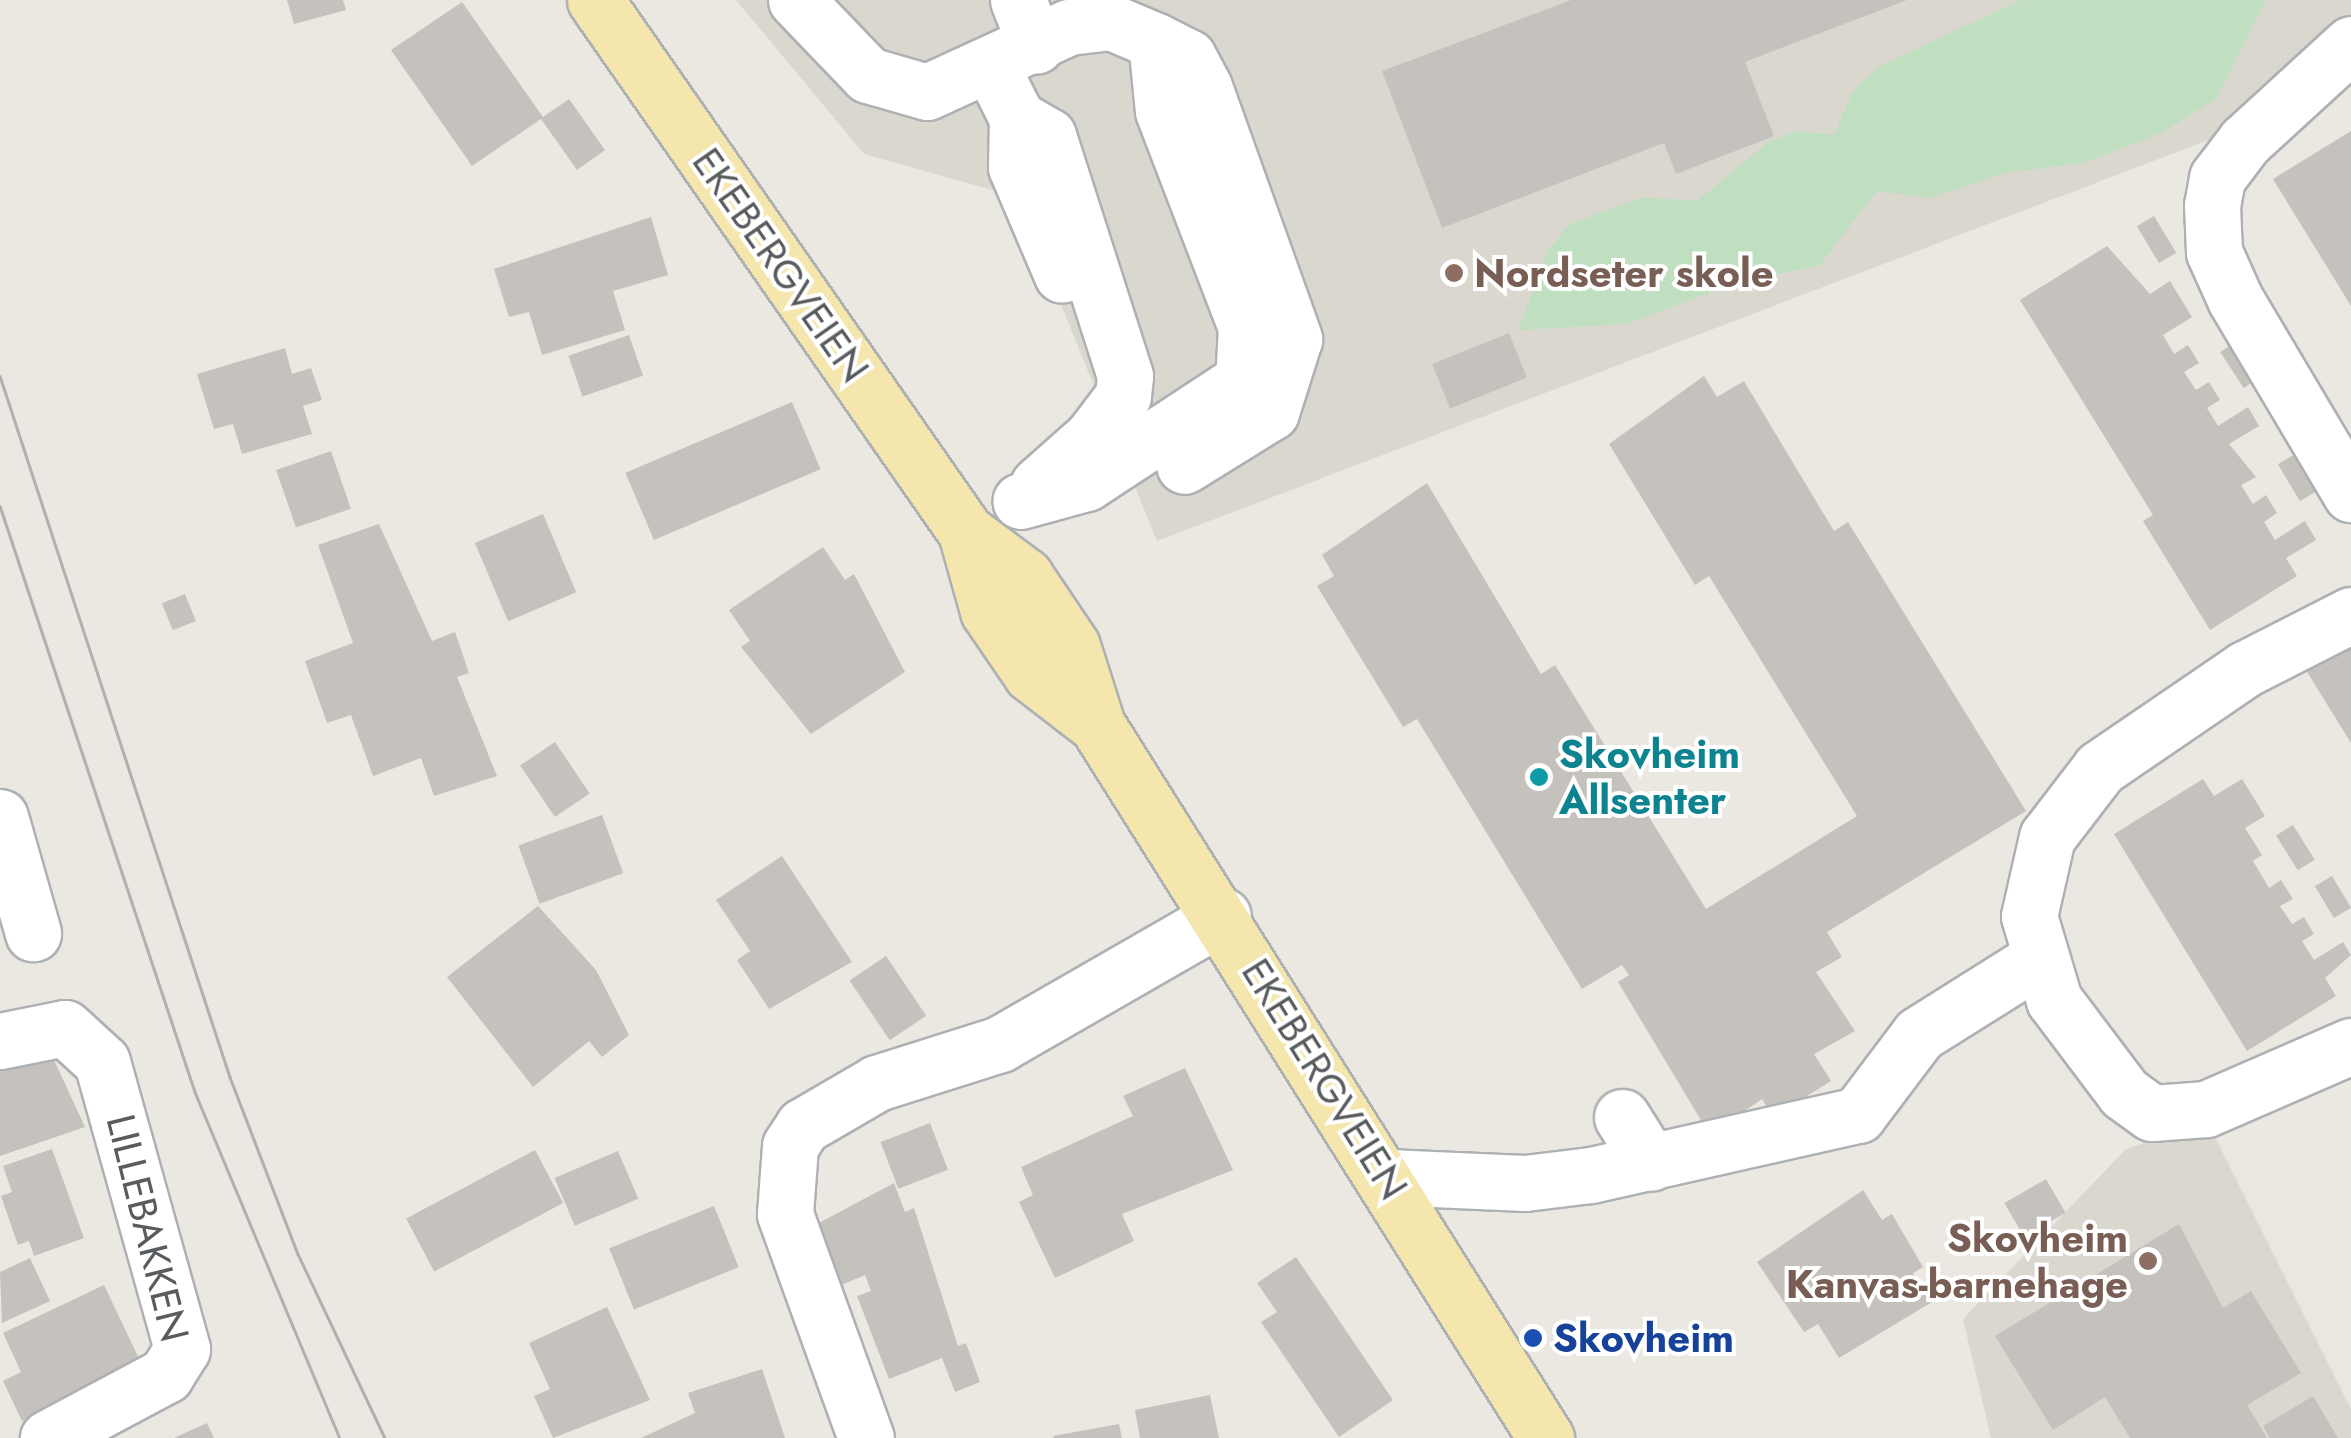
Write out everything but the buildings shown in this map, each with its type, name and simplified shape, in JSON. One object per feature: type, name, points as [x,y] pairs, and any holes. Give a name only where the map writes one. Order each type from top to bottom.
[{"type":"main road","name":"EKEBERGVEIEN","points":[[595,0],[966,532],[1025,576],[1072,646],[1097,725],[1223,916],[1546,1438]]},
{"type":"lane","points":[[796,0],[868,76],[927,92],[1015,38],[1111,22],[1156,41],[1158,91],[1248,352],[1242,380],[1224,400],[1112,468],[1020,502],[966,532]]},
{"type":"lane","points":[[1015,38],[1017,118],[1048,136],[1076,210],[1122,360],[1123,396],[1020,502]]},
{"type":"lane","points":[[2351,44],[2245,142],[2217,178],[2212,205],[2214,252],[2235,299],[2351,494]]},
{"type":"lane","points":[[2351,614],[2245,668],[2100,768],[2067,803],[2033,873],[2037,960],[2054,1000],[2124,1092],[2152,1113],[2206,1109],[2351,1046]]},
{"type":"lane","points":[[0,817],[33,933]]},
{"type":"lane","points":[[866,1438],[785,1214],[790,1146],[803,1126],[876,1083],[1000,1044],[1223,916]]},
{"type":"lane","points":[[1386,1177],[1525,1183],[1651,1163],[1858,1115],[1919,1034],[2037,960]]},
{"type":"lane","name":"LILLEBAKKEN","points":[[0,1041],[66,1028],[102,1062],[182,1349],[166,1375],[48,1438]]},
{"type":"lane","points":[[1622,1117],[1651,1163]]},
{"type":"shaded area","name":"Nordseter skole","points":[[736,0],[2351,0],[2351,15],[2227,133],[1157,541],[1027,221],[1007,194],[864,154]]},
{"type":"shaded area","name":"Skovheim Kanvas-barnehage","points":[[2206,1119],[2351,1409],[2351,1438],[1991,1438],[1963,1319],[2125,1150]]},
{"type":"green space","points":[[2021,0],[2266,0],[2217,98],[2161,133],[2083,163],[2005,173],[1930,198],[1877,191],[1820,265],[1736,283],[1626,324],[1518,330],[1548,250],[1570,224],[1640,198],[1698,200],[1770,141],[1798,131],[1834,135],[1853,91],[1878,67]]},
{"type":"tram line","points":[[0,376],[230,1077],[298,1254],[385,1438]]},
{"type":"tram line","points":[[0,506],[195,1092],[340,1438]]},
{"type":"place","name":"Nordseter skole","points":[[1454,273]]},
{"type":"place","name":"Skovheim Allsenter","points":[[1539,777]]},
{"type":"place","name":"Skovheim Kanvas-barnehage","points":[[2148,1261]]},
{"type":"place","name":"Skovheim","points":[[1533,1338]]}]
